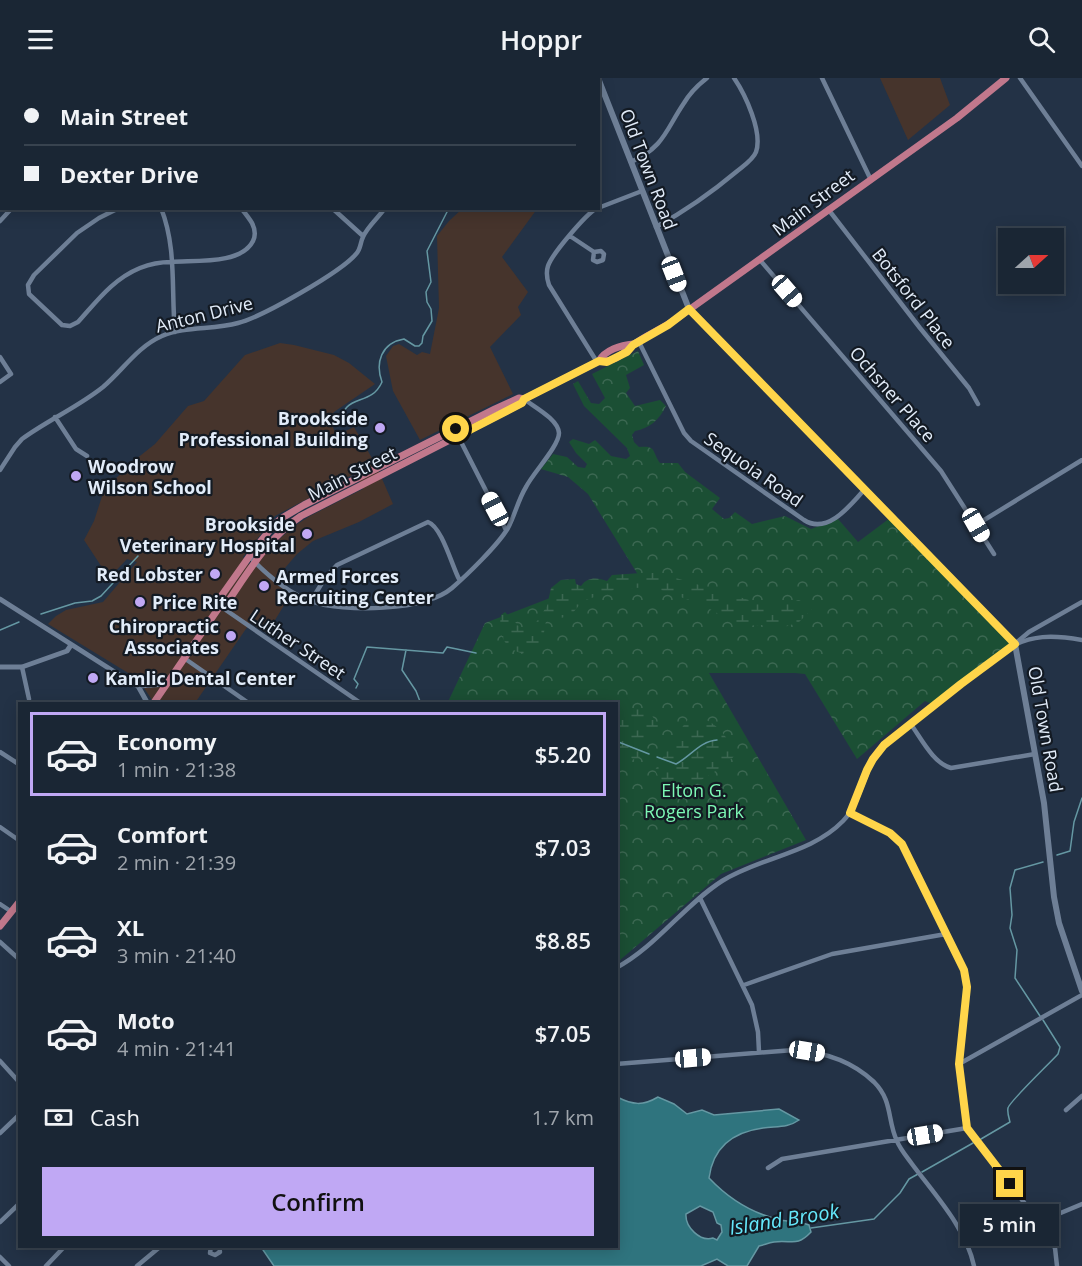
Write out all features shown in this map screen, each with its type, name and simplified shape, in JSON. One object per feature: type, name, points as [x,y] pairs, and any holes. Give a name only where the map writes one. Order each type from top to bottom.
[{"type":"main road","name":"Main Street","points":[[252,559],[275,536],[301,516],[355,484],[522,403],[524,399],[598,362],[602,355],[623,345],[636,343],[668,325],[870,178],[957,118],[1006,78]]},
{"type":"main road","name":"Old Town Road","points":[[600,83],[689,309],[1015,644],[1046,817],[1054,897],[1059,923],[1082,993]]},
{"type":"main road","name":"Main Street","points":[[154,702],[220,606],[229,600],[274,525],[295,509],[355,484]]},
{"type":"main road","points":[[295,509],[301,516]]},
{"type":"main road","points":[[0,926],[18,904]]},
{"type":"street","points":[[631,162],[659,143],[684,103],[706,78]]},
{"type":"street","points":[[656,227],[693,206],[754,156],[758,145],[756,129],[743,93],[734,78]]},
{"type":"street","points":[[822,78],[870,178]]},
{"type":"street","points":[[1020,78],[1082,165]]},
{"type":"street","points":[[600,207],[642,191]]},
{"type":"street","name":"Botsford Place","points":[[828,209],[969,388],[978,405]]},
{"type":"street","points":[[114,210],[87,225],[34,275],[27,289],[33,298],[62,325],[70,326],[78,322],[114,283],[127,273],[150,264],[224,259],[248,248],[254,237],[254,228],[242,210]]},
{"type":"street","points":[[162,210],[168,230],[172,261],[175,332]]},
{"type":"street","points":[[334,210],[363,236]]},
{"type":"street","name":"Anton Drive","points":[[0,470],[22,439],[101,388],[144,347],[161,336],[235,324],[268,310],[321,279],[354,256],[363,236],[384,210]]},
{"type":"street","points":[[595,210],[584,218],[550,262],[547,279],[598,362]]},
{"type":"street","points":[[570,236],[594,252]]},
{"type":"street","name":"Ochsner Place","points":[[760,260],[941,471],[994,554]]},
{"type":"street","name":"Sequoia Road","points":[[636,343],[684,433],[691,441],[804,520],[816,525],[828,522],[864,490]]},
{"type":"street","points":[[0,357],[11,374],[0,382]]},
{"type":"street","points":[[252,559],[283,584],[310,601],[363,608],[397,607],[441,595],[476,565],[506,530],[527,483],[559,435],[554,423],[524,399]]},
{"type":"street","points":[[56,417],[76,449],[87,456]]},
{"type":"street","points":[[457,433],[506,530]]},
{"type":"street","points":[[976,525],[1082,460]]},
{"type":"street","points":[[310,601],[333,569],[344,561],[428,522],[433,524],[459,579]]},
{"type":"street","points":[[0,599],[138,686],[147,702]]},
{"type":"street","points":[[618,967],[642,952],[700,898],[729,878],[827,836],[850,813],[873,759],[884,745],[1023,637],[1082,602]]},
{"type":"street","name":"Luther Street","points":[[220,606],[359,702]]},
{"type":"street","points":[[1044,624],[1048,636]]},
{"type":"street","points":[[1015,644],[1031,638],[1048,636],[1082,640]]},
{"type":"street","points":[[0,667],[22,667],[67,651],[71,645]]},
{"type":"street","points":[[184,658],[247,702]]},
{"type":"street","points":[[22,667],[29,699]]},
{"type":"street","points":[[138,686],[166,684]]},
{"type":"street","points":[[910,723],[946,767],[1035,754]]},
{"type":"street","points":[[0,752],[18,764]]},
{"type":"street","points":[[850,813],[890,833],[902,844],[964,970],[967,987],[959,1064],[967,1128],[1039,1222],[1055,1248],[1057,1266]]},
{"type":"street","points":[[0,827],[18,840]]},
{"type":"street","points":[[700,898],[744,985],[757,1023],[759,1052]]},
{"type":"street","points":[[0,904],[12,912]]},
{"type":"street","points":[[744,985],[832,954],[946,934]]},
{"type":"street","points":[[0,942],[18,958]]},
{"type":"street","points":[[959,1064],[1041,1019],[1082,993]]},
{"type":"street","points":[[618,1064],[794,1050],[820,1053],[842,1060],[873,1082],[884,1095],[896,1140],[965,1239],[974,1266]]},
{"type":"street","points":[[0,1061],[18,1081]]},
{"type":"street","points":[[1066,1110],[1082,1096]]},
{"type":"street","points":[[0,1133],[18,1116]]},
{"type":"street","points":[[768,1168],[782,1159],[967,1128]]},
{"type":"street","points":[[1039,1222],[1082,1204]]},
{"type":"street","points":[[0,1222],[18,1205]]},
{"type":"street","points":[[45,1266],[63,1248]]},
{"type":"street","points":[[137,1266],[159,1248]]},
{"type":"street","points":[[211,1248],[210,1253],[215,1256],[220,1252],[219,1248]]},
{"type":"street","points":[[0,1257],[9,1266]]},
{"type":"shaded area","points":[[880,78],[940,78],[950,105],[908,140]]},
{"type":"shaded area","points":[[461,210],[536,210],[502,257],[528,292],[518,307],[521,315],[490,347],[513,394],[420,440],[393,391],[386,356],[393,346],[399,344],[417,355],[422,352],[430,354],[439,308],[437,236]]},
{"type":"shaded area","points":[[280,343],[334,355],[349,363],[375,384],[334,412],[330,417],[330,422],[337,435],[354,427],[376,465],[393,504],[359,522],[313,541],[297,554],[273,582],[291,594],[267,633],[250,623],[196,702],[153,702],[138,679],[48,624],[66,610],[103,602],[137,562],[127,559],[109,578],[84,540],[94,521],[105,487],[155,444],[188,406],[204,401],[245,355]],"holes":[[[356,473],[363,489],[293,527],[267,550],[253,570],[243,557],[275,516]]]},
{"type":"shaded area","points":[[618,1097],[638,1103],[648,1102],[658,1097],[674,1104],[687,1114],[702,1110],[714,1115],[779,1109],[799,1120],[786,1126],[752,1130],[734,1137],[720,1150],[711,1167],[709,1178],[742,1204],[761,1214],[809,1225],[811,1232],[801,1240],[780,1241],[759,1246],[747,1266],[728,1266],[717,1259],[701,1266],[274,1266],[262,1248],[618,1248]],"holes":[[[700,1206],[713,1212],[717,1223],[721,1225],[722,1232],[717,1240],[703,1238],[698,1236],[688,1224],[686,1214]]]},
{"type":"green space","name":"Elton G. Rogers Park","points":[[638,351],[644,365],[626,375],[630,388],[626,393],[635,406],[660,400],[666,406],[654,423],[635,431],[632,435],[634,442],[639,447],[651,448],[660,463],[678,463],[685,472],[720,498],[712,509],[724,519],[729,518],[735,512],[752,524],[785,516],[811,529],[838,519],[858,542],[890,518],[1013,643],[932,704],[925,701],[857,759],[805,674],[709,673],[806,840],[721,874],[620,960],[618,959],[618,702],[448,702],[485,623],[563,593],[640,578],[588,494],[568,477],[541,469],[553,454],[567,457],[578,467],[585,468],[587,464],[569,442],[573,439],[589,444],[595,440],[611,456],[626,459],[630,456],[627,448],[584,406],[573,384],[578,381],[591,403],[599,404],[605,398],[592,374]]},
{"type":"green space","points":[[656,572],[749,600],[774,603],[799,600],[813,608],[799,622],[782,628],[762,625],[739,626],[703,605],[652,587],[617,589],[583,601],[570,616],[546,621],[543,638],[532,655],[516,651],[503,638],[501,615],[505,612],[522,629],[533,627],[547,606],[551,588],[561,580],[575,579],[576,584],[581,586],[592,579],[607,581],[612,575]]},
{"type":"green space","points":[[633,708],[649,710],[658,726],[637,761],[618,752],[618,712]]},
{"type":"green space","points":[[690,717],[713,724],[737,754],[707,777],[695,783],[673,786],[663,781],[655,770]]},
{"type":"waterway","points":[[333,426],[347,407],[374,393],[378,388],[382,382],[379,368],[385,349],[396,341],[404,339],[415,346],[422,343],[423,336],[432,321],[426,292],[431,282],[427,251],[448,210]]},
{"type":"waterway","points":[[41,614],[75,603],[92,601],[101,596],[138,556]]},
{"type":"waterway","points":[[0,630],[19,622]]},
{"type":"waterway","points":[[356,688],[358,684],[354,679],[367,647],[443,653],[447,647],[476,653]]},
{"type":"waterway","points":[[406,650],[402,670],[420,702]]},
{"type":"waterway","points":[[657,757],[676,764],[705,743],[717,740]]},
{"type":"waterway","points":[[618,742],[649,754]]},
{"type":"waterway","name":"Island Brook","points":[[1057,855],[1070,851],[1074,822],[1082,798]]},
{"type":"waterway","name":"Island Brook","points":[[1040,1016],[1015,978],[1017,950],[1010,928],[1012,915],[1010,888],[1015,870],[1043,862]]},
{"type":"waterway","name":"Island Brook","points":[[981,1139],[1010,1122],[1008,1115],[1010,1104],[1058,1054],[1060,1047],[1043,1020]]},
{"type":"waterway","name":"Island Brook","points":[[922,1172],[973,1143]]},
{"type":"waterway","name":"Island Brook","points":[[811,1228],[874,1219],[900,1193],[909,1179],[918,1174]]},
{"type":"place","name":"Brookside Professional Building","points":[[380,428]]},
{"type":"place","name":"Woodrow Wilson School","points":[[76,476]]},
{"type":"place","name":"Brookside Veterinary Hospital","points":[[307,534]]},
{"type":"place","name":"Red Lobster","points":[[215,574]]},
{"type":"place","name":"Armed Forces Recruiting Center","points":[[264,586]]},
{"type":"place","name":"Price Rite","points":[[140,602]]},
{"type":"place","name":"Chiropractic Associates","points":[[231,636]]},
{"type":"place","name":"Kamlic Dental Center","points":[[93,678]]},
{"type":"route","points":[[456,429],[458,436],[599,361],[607,362],[627,352],[633,345],[668,325],[689,309],[1015,644],[884,745],[867,770],[850,813],[890,833],[902,844],[964,970],[967,987],[959,1064],[967,1128],[1010,1184]]}]
